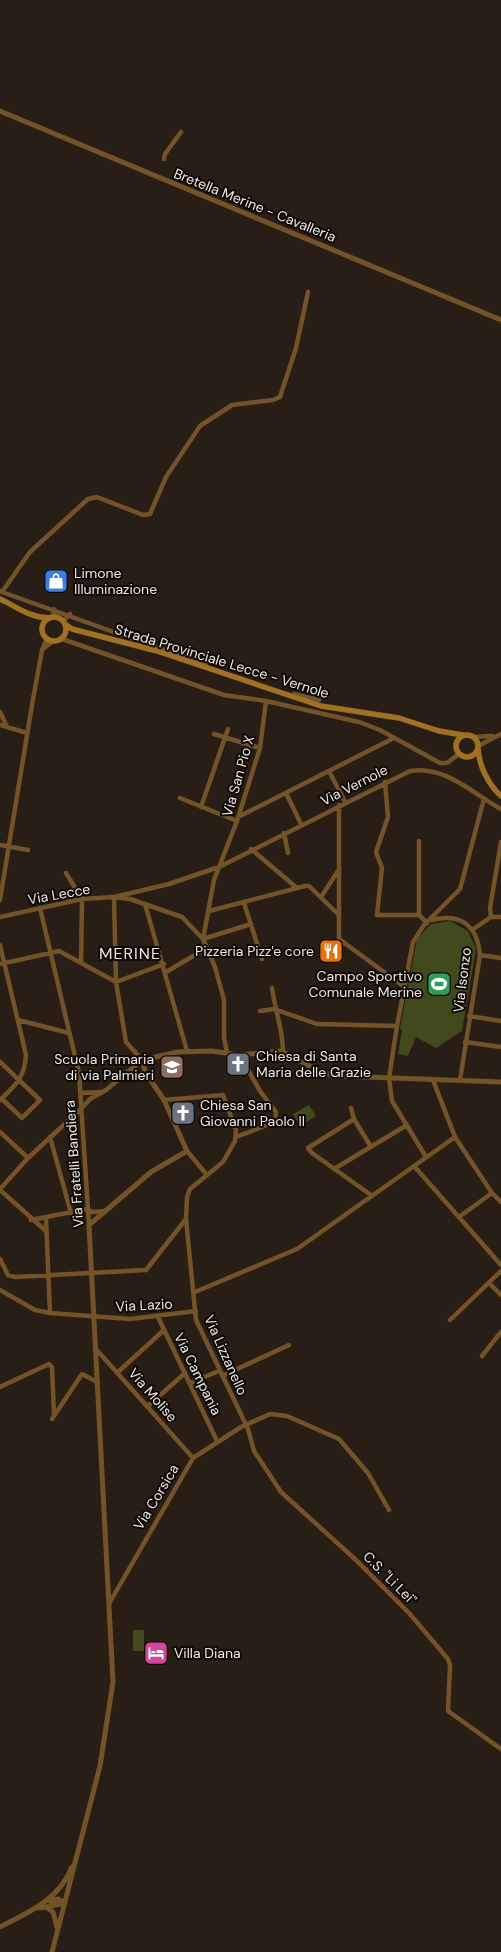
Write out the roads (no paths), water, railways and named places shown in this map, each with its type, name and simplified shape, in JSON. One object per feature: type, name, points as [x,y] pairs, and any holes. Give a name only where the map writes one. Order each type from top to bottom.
[{"type":"main road","name":"Strada Provinciale Lecce - Vernole","points":[[0,599],[38,618],[51,618],[64,622],[72,629],[157,651],[321,706],[399,718],[439,731],[473,737]]},
{"type":"main road","name":"Strada Provinciale Lecce - Vernole","points":[[28,614],[42,628],[49,640],[85,633]]},
{"type":"main road","points":[[42,628],[44,622],[51,618]]},
{"type":"main road","points":[[64,622],[64,637]]},
{"type":"main road","name":"Strada Provinciale Lecce - Vernole","points":[[439,731],[456,745]]},
{"type":"main road","points":[[463,735],[458,739],[456,745],[459,754],[467,757],[483,770]]},
{"type":"main road","points":[[473,737],[478,747],[483,770],[490,784],[501,796]]},
{"type":"main road","points":[[467,757],[474,755],[478,747]]},
{"type":"street","name":"Bretella Merine - Cavalleria","points":[[0,111],[501,320]]},
{"type":"street","points":[[164,159],[165,154],[181,132]]},
{"type":"street","points":[[308,292],[296,348],[280,396],[273,400],[229,406],[200,426],[166,477],[150,514],[142,515],[97,497],[86,500],[30,552],[1,592],[70,614],[115,634],[265,685],[319,700]]},
{"type":"street","points":[[51,618],[54,609]]},
{"type":"street","points":[[64,622],[70,614]]},
{"type":"street","points":[[64,637],[224,695],[266,701],[358,722],[394,738],[427,757],[446,763],[459,754]]},
{"type":"street","points":[[0,900],[42,650],[49,640]]},
{"type":"street","name":"Via San Pio X","points":[[218,867],[238,819],[260,748],[266,701]]},
{"type":"street","points":[[0,712],[7,727]]},
{"type":"street","points":[[0,725],[27,733]]},
{"type":"street","points":[[201,806],[228,729]]},
{"type":"street","points":[[214,734],[260,748]]},
{"type":"street","points":[[473,737],[499,735]]},
{"type":"street","points":[[478,747],[499,735]]},
{"type":"street","points":[[180,798],[238,819],[394,738]]},
{"type":"street","name":"Via Vernole","points":[[114,898],[169,884],[218,867],[410,771],[430,770],[449,777],[501,809]]},
{"type":"street","points":[[329,771],[345,802]]},
{"type":"street","points":[[386,782],[388,817],[376,852],[382,868],[377,915],[419,915],[428,921]]},
{"type":"street","points":[[490,784],[501,790]]},
{"type":"street","points":[[286,793],[301,824]]},
{"type":"street","points":[[426,1157],[392,1101],[390,1078],[403,986],[413,942],[428,921],[460,889],[484,800]]},
{"type":"street","points":[[338,961],[339,805]]},
{"type":"street","points":[[284,833],[288,853]]},
{"type":"street","points":[[419,915],[420,841]]},
{"type":"street","points":[[490,916],[501,842]]},
{"type":"street","points":[[0,845],[28,850]]},
{"type":"street","points":[[251,850],[297,888]]},
{"type":"street","points":[[218,867],[203,939],[251,924]]},
{"type":"street","points":[[321,897],[339,870]]},
{"type":"street","points":[[66,873],[82,899],[81,963]]},
{"type":"street","points":[[209,911],[309,886],[339,914]]},
{"type":"street","points":[[114,898],[116,982],[126,1042],[142,1060],[145,1072],[164,1100],[186,1151],[207,1175]]},
{"type":"street","name":"Via Lecce","points":[[0,917],[82,899],[114,898],[130,899],[182,917],[203,939],[224,1000],[227,1052]]},
{"type":"street","points":[[244,903],[262,959]]},
{"type":"street","points":[[145,904],[164,964],[187,1051]]},
{"type":"street","name":"Via Fratelli Bandiera","points":[[40,908],[79,1073],[81,1092],[110,1602],[112,1698],[100,1766],[84,1832]]},
{"type":"street","points":[[472,930],[490,916],[501,916]]},
{"type":"street","name":"Via Isonzo","points":[[428,921],[456,918],[472,930],[478,943],[480,955],[460,1080]]},
{"type":"street","points":[[338,939],[403,986]]},
{"type":"street","points":[[0,945],[2,964],[26,1055],[26,1068],[20,1080],[1,1100],[22,1118],[40,1100],[20,1080],[0,1062]]},
{"type":"street","points":[[166,972],[206,948]]},
{"type":"street","points":[[2,964],[59,951],[116,982],[164,964]]},
{"type":"street","points":[[480,955],[501,958]]},
{"type":"street","points":[[272,988],[274,1009],[283,1036],[283,1052]]},
{"type":"street","points":[[260,1011],[274,1009],[317,1024],[397,1026]]},
{"type":"street","points":[[469,1016],[501,1021]]},
{"type":"street","points":[[18,1020],[69,1033]]},
{"type":"street","points":[[466,1042],[501,1047]]},
{"type":"street","points":[[46,1232],[0,1190],[28,1158],[90,1099],[102,1092],[142,1060],[161,1054],[187,1051],[227,1052],[239,1055],[283,1052],[332,1075],[501,1082]]},
{"type":"street","points":[[164,1100],[223,1095],[234,1123],[236,1137],[275,1122],[276,1112],[246,1068]]},
{"type":"street","points":[[434,1080],[455,1137],[492,1193],[501,1202]]},
{"type":"street","points":[[81,1092],[102,1092]]},
{"type":"street","points":[[351,1108],[354,1119],[371,1147]]},
{"type":"street","points":[[354,1119],[308,1148],[312,1153],[372,1195]]},
{"type":"street","points":[[334,1169],[407,1125]]},
{"type":"street","points":[[0,1132],[28,1158]]},
{"type":"street","points":[[50,1137],[71,1213]]},
{"type":"street","name":"Via Lizzanello","points":[[236,1137],[222,1162],[188,1192],[186,1219],[195,1292],[196,1320],[244,1425]]},
{"type":"street","points":[[195,1292],[297,1249],[455,1137]]},
{"type":"street","points":[[89,1225],[151,1172],[186,1151]]},
{"type":"street","points":[[414,1166],[501,1264]]},
{"type":"street","points":[[459,1217],[492,1193]]},
{"type":"street","points":[[31,1220],[87,1209],[98,1212],[105,1211]]},
{"type":"street","points":[[46,1218],[50,1313]]},
{"type":"street","points":[[0,1259],[10,1276],[48,1276],[146,1270],[186,1219]]},
{"type":"street","points":[[450,1320],[501,1271]]},
{"type":"street","points":[[489,1283],[501,1295]]},
{"type":"street","name":"Via Lazio","points":[[0,1290],[35,1310],[50,1313],[130,1319],[196,1311]]},
{"type":"street","name":"Via Campania","points":[[158,1317],[217,1441]]},
{"type":"street","points":[[118,1372],[164,1330]]},
{"type":"street","points":[[482,1356],[501,1332]]},
{"type":"street","points":[[222,1376],[289,1345]]},
{"type":"street","name":"Via Molise","points":[[95,1348],[193,1458]]},
{"type":"street","points":[[0,1387],[49,1364],[52,1367],[53,1417],[82,1374],[97,1382]]},
{"type":"street","points":[[190,1383],[219,1371]]},
{"type":"street","points":[[148,1406],[185,1373]]},
{"type":"street","name":"Via Corsica","points":[[110,1602],[126,1570],[193,1458],[244,1425],[270,1414],[287,1416],[339,1439],[368,1473],[389,1510]]},
{"type":"street","name":"C.S. \"Li Lei\"","points":[[244,1425],[248,1429],[258,1458],[281,1492],[356,1560],[402,1606],[448,1659],[450,1665],[448,1711],[501,1749]]},
{"type":"street","points":[[52,1952],[84,1832]]},
{"type":"street","points":[[44,1906],[69,1874],[84,1832]]},
{"type":"street","points":[[0,1927],[44,1906],[65,1903]]},
{"type":"street","points":[[44,1906],[56,1916],[57,1932]]},
{"type":"place","name":"Limone Illuminazione","points":[[56,581]]},
{"type":"place","name":"Pizzeria Pizz'e core","points":[[331,951]]},
{"type":"place","name":"Campo Sportivo Comunale Merine","points":[[439,984]]},
{"type":"place","name":"Chiesa di Santa Maria delle Grazie","points":[[238,1064]]},
{"type":"place","name":"Scuola Primaria di via Palmieri","points":[[172,1067]]},
{"type":"place","name":"Chiesa San Giovanni Paolo II","points":[[183,1113]]},
{"type":"place","name":"Villa Diana","points":[[156,1653]]},
{"type":"district","name":"MERINE","points":[[130,953]]}]
